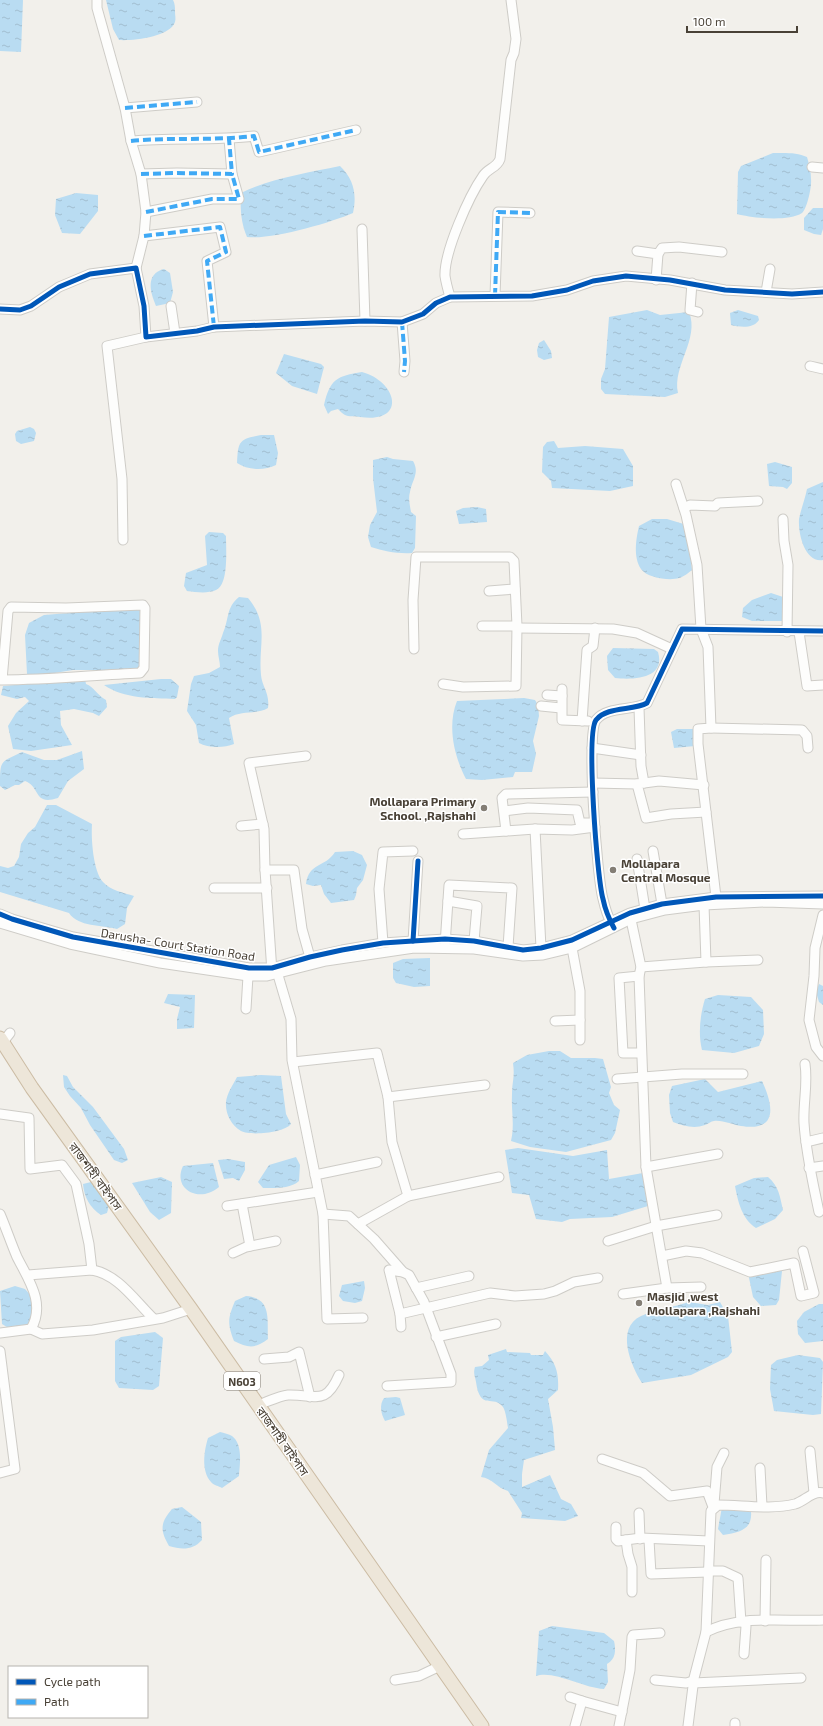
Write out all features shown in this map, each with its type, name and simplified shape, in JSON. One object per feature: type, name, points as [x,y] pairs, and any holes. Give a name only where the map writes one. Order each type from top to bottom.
[{"type":"highway","name":"রাজশাহী বাইপাস","points":[[4,1038],[32,1088],[191,1309],[482,1726]]},
{"type":"street","points":[[97,0],[97,8],[125,108],[131,140],[141,174],[146,212],[144,236],[136,268],[144,306],[146,337]]},
{"type":"street","points":[[450,297],[445,275],[448,252],[462,216],[483,175],[497,166],[500,159],[506,118],[511,60],[516,46],[511,0]]},
{"type":"street","points":[[125,108],[197,102]]},
{"type":"street","points":[[131,140],[163,138],[229,139],[254,136],[259,152],[356,130]]},
{"type":"street","points":[[146,212],[212,199],[239,199],[232,174],[229,139]]},
{"type":"street","points":[[812,167],[823,168]]},
{"type":"street","points":[[141,174],[232,174]]},
{"type":"street","points":[[495,296],[498,212],[530,213]]},
{"type":"street","points":[[144,236],[220,227],[226,252],[207,261],[214,327]]},
{"type":"street","points":[[362,228],[366,320]]},
{"type":"street","points":[[656,280],[658,254],[662,248],[678,247],[722,252]]},
{"type":"street","points":[[637,251],[658,254]]},
{"type":"street","points":[[0,309],[20,310],[31,306],[59,287],[90,274],[136,268]]},
{"type":"street","points":[[766,292],[770,269]]},
{"type":"street","points":[[123,540],[122,479],[107,346],[146,337],[214,327],[366,320],[402,322],[423,314],[436,303],[450,297],[532,296],[567,290],[593,281],[626,276],[692,283],[725,290],[792,294],[823,292]]},
{"type":"street","points":[[692,283],[690,310],[698,312]]},
{"type":"street","points":[[171,306],[175,333]]},
{"type":"street","points":[[402,322],[405,361],[404,372]]},
{"type":"street","points":[[810,366],[823,369]]},
{"type":"street","points":[[676,484],[684,508],[697,565],[701,629],[708,647],[711,728]]},
{"type":"street","points":[[684,508],[690,505],[715,506],[718,503],[758,501]]},
{"type":"street","points":[[783,520],[784,541],[788,565],[787,632]]},
{"type":"street","points":[[414,649],[413,600],[416,557],[510,557],[514,561],[517,627],[516,686],[463,687],[443,684]]},
{"type":"street","points":[[489,592],[516,589]]},
{"type":"street","points":[[143,605],[145,608],[144,668],[140,674],[1,680],[8,611],[11,607],[66,608],[143,605]]},
{"type":"street","points":[[482,626],[595,628],[637,633],[672,649]]},
{"type":"street","points":[[582,721],[587,650],[593,646],[595,628]]},
{"type":"street","points":[[612,924],[602,898],[595,825],[592,748],[595,721],[600,715],[607,712],[639,708],[648,703],[682,629],[787,632],[823,631]]},
{"type":"street","points":[[799,632],[807,686],[823,685]]},
{"type":"street","points":[[547,695],[562,693],[562,720],[595,721]]},
{"type":"street","points":[[541,706],[561,708]]},
{"type":"street","points":[[639,708],[641,783],[646,818],[671,814],[706,812]]},
{"type":"street","points":[[716,897],[698,744],[698,729],[802,730],[807,736],[808,748]]},
{"type":"street","points":[[592,748],[641,755]]},
{"type":"street","points":[[306,756],[249,763],[263,824],[265,870],[274,973],[291,1019],[292,1062],[323,1214],[327,1319],[364,1318]]},
{"type":"street","points":[[506,831],[502,798],[506,794],[593,788],[659,781],[704,785]]},
{"type":"street","points":[[504,811],[528,808],[577,810],[581,823],[595,825]]},
{"type":"street","points":[[241,826],[263,824]]},
{"type":"street","points":[[463,834],[535,829],[572,830],[595,825]]},
{"type":"street","points":[[535,829],[541,948]]},
{"type":"street","points":[[383,943],[379,889],[383,852],[413,851]]},
{"type":"street","points":[[653,851],[662,904]]},
{"type":"street","points":[[637,859],[645,909]]},
{"type":"street","points":[[413,941],[418,861]]},
{"type":"street","points":[[265,870],[294,870],[302,929],[311,960]]},
{"type":"street","points":[[445,944],[449,885],[512,888],[508,948]]},
{"type":"street","points":[[214,888],[267,888]]},
{"type":"street","name":"Darusha- Court Station Road","points":[[311,960],[474,941],[523,950],[541,948],[572,940],[645,909],[662,904],[716,897],[823,896]]},
{"type":"street","points":[[448,901],[477,906],[474,941]]},
{"type":"street","name":"Darusha- Court Station Road","points":[[630,916],[704,905],[766,902],[823,904]]},
{"type":"street","points":[[704,905],[706,962]]},
{"type":"street","name":"Darusha- Court Station Road","points":[[0,914],[12,919],[80,938],[274,973]]},
{"type":"street","points":[[823,915],[815,948],[819,955],[814,976],[809,1020],[816,1047],[823,1056]]},
{"type":"street","points":[[630,916],[641,966],[639,976],[646,1167],[667,1288]]},
{"type":"street","name":"Darusha- Court Station Road","points":[[0,923],[77,946],[160,963],[248,976],[274,973],[311,960],[383,943],[413,941],[445,944],[523,956],[543,955],[572,948],[612,924]]},
{"type":"street","points":[[572,948],[580,991],[580,1040]]},
{"type":"street","points":[[641,966],[758,960]]},
{"type":"street","points":[[246,1009],[248,976]]},
{"type":"street","points":[[639,976],[619,978],[623,1053],[641,1053]]},
{"type":"street","points":[[555,1021],[580,1020]]},
{"type":"street","points":[[292,1062],[377,1053],[388,1097],[392,1142],[408,1196]]},
{"type":"street","points":[[805,1064],[804,1122],[810,1168],[819,1212]]},
{"type":"street","points":[[617,1079],[682,1074],[743,1074]]},
{"type":"street","points":[[388,1097],[485,1085]]},
{"type":"street","points":[[0,1114],[29,1118],[30,1169],[62,1165],[76,1184],[89,1244],[92,1270]]},
{"type":"street","points":[[806,1142],[823,1138]]},
{"type":"street","points":[[646,1167],[718,1154]]},
{"type":"street","points":[[315,1175],[376,1162]]},
{"type":"street","points":[[810,1168],[823,1166]]},
{"type":"street","points":[[358,1224],[408,1196],[499,1177]]},
{"type":"street","points":[[227,1206],[318,1192]]},
{"type":"street","points":[[242,1204],[250,1246]]},
{"type":"street","points":[[0,1214],[12,1245],[28,1275],[35,1294],[35,1320],[31,1329]]},
{"type":"street","points":[[323,1214],[349,1216],[374,1239],[403,1272]]},
{"type":"street","points":[[608,1241],[656,1226],[717,1215]]},
{"type":"street","points":[[233,1253],[250,1246],[276,1241]]},
{"type":"street","points":[[662,1256],[686,1251],[702,1252],[750,1272],[794,1263],[801,1296],[814,1293],[803,1250]]},
{"type":"street","points":[[28,1275],[92,1270],[108,1276],[154,1319]]},
{"type":"street","points":[[387,1386],[452,1382],[449,1367],[426,1308],[409,1275],[403,1272],[389,1270],[400,1314],[401,1326]]},
{"type":"street","points":[[416,1288],[469,1276]]},
{"type":"street","points":[[400,1314],[490,1293],[515,1296],[544,1294],[555,1291],[574,1282],[598,1278]]},
{"type":"street","points":[[623,1294],[667,1288],[701,1287]]},
{"type":"street","points":[[0,1333],[31,1329],[42,1334],[80,1331],[154,1319],[191,1309]]},
{"type":"street","points":[[436,1336],[496,1324]]},
{"type":"street","points":[[0,1352],[14,1469],[0,1473]]},
{"type":"street","points":[[264,1359],[289,1357],[299,1352],[310,1397]]},
{"type":"street","points":[[258,1405],[287,1395],[317,1398],[333,1389],[339,1375]]},
{"type":"street","points":[[713,1507],[718,1505],[762,1506],[796,1504],[821,1494],[810,1451]]},
{"type":"street","points":[[688,1726],[693,1682],[706,1632],[711,1511],[713,1507],[717,1467],[724,1452]]},
{"type":"street","points":[[602,1459],[643,1473],[670,1496],[707,1491],[713,1507]]},
{"type":"street","points":[[760,1468],[762,1506]]},
{"type":"street","points":[[639,1513],[651,1574],[723,1571],[738,1578],[743,1622],[746,1626],[744,1654]]},
{"type":"street","points":[[616,1527],[616,1539],[618,1541],[644,1539],[709,1541]]},
{"type":"street","points":[[626,1540],[632,1567],[632,1592]]},
{"type":"street","points":[[765,1621],[766,1560]]},
{"type":"street","points":[[706,1632],[727,1624],[743,1622],[823,1620]]},
{"type":"street","points":[[619,1726],[630,1670],[632,1637],[633,1635],[660,1633]]},
{"type":"street","points":[[395,1680],[419,1676],[440,1666]]},
{"type":"street","points":[[655,1680],[686,1683],[800,1678]]},
{"type":"street","points":[[570,1697],[622,1712]]},
{"type":"street","points":[[575,1726],[582,1701]]},
{"type":"water","points":[[0,0],[23,0],[21,52],[0,51]]},
{"type":"water","points":[[106,0],[173,0],[175,7],[175,22],[172,27],[159,35],[133,40],[119,40],[113,29]]},
{"type":"water","points":[[773,153],[795,154],[807,157],[810,170],[811,187],[804,211],[796,216],[788,218],[760,218],[737,214],[738,172],[741,166]]},
{"type":"water","points":[[340,166],[348,176],[353,188],[355,200],[353,213],[300,230],[270,236],[247,237],[241,216],[241,193],[265,183]]},
{"type":"water","points":[[76,193],[98,195],[98,211],[80,234],[62,233],[55,215],[56,199]]},
{"type":"water","points":[[813,208],[823,208],[823,229],[821,235],[804,230],[804,218]]},
{"type":"water","points":[[164,269],[170,273],[173,292],[170,303],[156,306],[151,289],[152,279],[158,271]]},
{"type":"water","points":[[647,310],[660,315],[689,312],[691,332],[679,373],[677,383],[678,393],[665,397],[605,394],[601,389],[601,379],[605,369],[609,317]]},
{"type":"water","points":[[738,310],[758,316],[759,320],[750,326],[742,327],[731,325],[730,313]]},
{"type":"water","points":[[544,340],[551,351],[552,358],[544,360],[538,357],[537,350],[539,343]]},
{"type":"water","points":[[284,354],[321,364],[324,367],[317,394],[292,386],[276,373]]},
{"type":"water","points":[[362,372],[374,377],[390,392],[392,401],[391,408],[385,414],[375,417],[348,416],[344,415],[338,409],[331,411],[328,414],[324,405],[326,396],[332,384],[336,380],[346,375]]},
{"type":"water","points":[[30,427],[34,429],[36,433],[34,441],[21,444],[16,441],[15,434],[17,431]]},
{"type":"water","points":[[261,435],[274,435],[278,453],[276,465],[256,469],[237,463],[238,450],[241,442],[248,438]]},
{"type":"water","points":[[554,441],[558,448],[585,446],[623,449],[633,466],[633,486],[610,491],[552,488],[551,481],[542,472],[543,447],[547,442]]},
{"type":"water","points":[[387,457],[413,461],[415,465],[416,473],[409,497],[411,512],[416,516],[415,548],[412,553],[391,552],[371,547],[368,537],[370,525],[377,512],[373,478],[373,460]]},
{"type":"water","points":[[775,462],[792,467],[792,483],[787,489],[783,487],[769,486],[767,464]]},
{"type":"water","points":[[823,482],[823,560],[817,560],[807,552],[804,546],[801,539],[799,519],[807,489]]},
{"type":"water","points":[[477,507],[486,509],[487,522],[459,524],[456,511],[463,508]]},
{"type":"water","points":[[652,519],[667,519],[687,525],[692,570],[683,577],[665,579],[653,577],[644,572],[638,564],[636,542],[639,526]]},
{"type":"water","points":[[209,532],[223,533],[226,536],[226,566],[223,581],[220,587],[213,591],[187,591],[184,586],[186,573],[207,565],[205,536]]},
{"type":"water","points":[[771,593],[786,598],[784,621],[752,621],[742,617],[743,608],[752,600]]},
{"type":"water","points":[[239,597],[248,598],[259,617],[262,635],[260,664],[261,675],[268,698],[268,708],[238,714],[229,718],[234,744],[221,747],[211,747],[199,743],[196,725],[187,711],[191,684],[194,676],[209,673],[220,667],[218,651],[219,644],[230,609]]},
{"type":"water","points":[[118,609],[141,610],[144,636],[139,668],[73,670],[30,677],[27,674],[25,635],[29,623],[44,615]]},
{"type":"water","points":[[613,648],[654,649],[658,652],[659,661],[657,668],[653,673],[639,678],[615,678],[608,670],[607,656]]},
{"type":"water","points":[[85,679],[86,684],[106,700],[107,707],[99,716],[93,713],[74,709],[60,711],[61,725],[72,745],[31,751],[13,749],[8,726],[16,713],[29,701],[25,697],[17,699],[1,695],[3,686]]},
{"type":"water","points":[[171,679],[179,686],[177,697],[175,699],[138,697],[120,693],[104,685]]},
{"type":"water","points":[[524,698],[535,700],[538,705],[539,716],[533,741],[536,754],[532,772],[515,772],[513,777],[482,780],[466,779],[458,761],[453,741],[452,720],[457,701]]},
{"type":"water","points":[[677,729],[696,729],[695,746],[674,748],[671,732]]},
{"type":"water","points":[[82,751],[84,769],[68,781],[58,798],[45,800],[41,798],[33,787],[25,781],[5,790],[0,786],[1,766],[5,760],[22,752],[44,760],[57,760]]},
{"type":"water","points":[[47,805],[56,805],[92,824],[93,854],[100,877],[109,887],[134,896],[127,908],[125,924],[117,929],[84,923],[73,918],[69,913],[0,892],[0,866],[8,868],[14,866],[19,857],[21,844],[28,833],[35,827]]},
{"type":"water","points":[[353,851],[362,855],[367,865],[363,880],[357,888],[354,900],[331,903],[324,894],[321,885],[313,886],[306,884],[310,872],[327,861],[335,852]]},
{"type":"water","points":[[430,958],[430,986],[414,987],[396,983],[393,978],[393,963],[403,959]]},
{"type":"water","points":[[819,984],[823,986],[823,1005],[819,1002],[816,992]]},
{"type":"water","points":[[168,994],[195,995],[194,1028],[177,1029],[177,1019],[180,1007],[164,1003]]},
{"type":"water","points":[[718,995],[751,997],[763,1010],[764,1034],[759,1046],[734,1053],[702,1050],[700,1024],[705,999]]},
{"type":"water","points":[[549,1051],[560,1051],[571,1058],[603,1059],[611,1087],[609,1093],[614,1105],[620,1110],[615,1133],[611,1140],[566,1152],[530,1147],[511,1141],[513,1129],[513,1063],[527,1055]]},
{"type":"water","points":[[63,1075],[67,1076],[73,1087],[93,1107],[124,1149],[128,1160],[122,1163],[114,1160],[90,1125],[81,1108],[64,1087]]},
{"type":"water","points":[[261,1075],[281,1076],[286,1114],[291,1124],[282,1130],[267,1133],[245,1133],[237,1128],[229,1118],[226,1102],[229,1092],[237,1077]]},
{"type":"water","points":[[705,1079],[718,1092],[762,1081],[769,1099],[770,1107],[770,1115],[767,1121],[762,1125],[753,1127],[713,1121],[705,1125],[693,1127],[673,1122],[670,1113],[669,1095],[672,1086]]},
{"type":"water","points":[[518,1148],[573,1156],[607,1150],[609,1179],[643,1173],[648,1206],[612,1217],[570,1219],[562,1222],[536,1219],[529,1195],[512,1193],[505,1150]]},
{"type":"water","points":[[296,1157],[300,1165],[299,1181],[295,1184],[282,1188],[263,1188],[258,1182],[269,1165]]},
{"type":"water","points":[[228,1159],[245,1162],[245,1170],[239,1181],[233,1178],[224,1179],[218,1160]]},
{"type":"water","points":[[213,1163],[219,1187],[211,1192],[196,1194],[189,1192],[184,1187],[181,1181],[183,1166]]},
{"type":"water","points":[[161,1177],[172,1182],[171,1213],[159,1220],[150,1212],[132,1183]]},
{"type":"water","points":[[768,1177],[777,1188],[783,1210],[775,1219],[756,1228],[747,1220],[741,1210],[735,1186],[754,1178]]},
{"type":"water","points":[[91,1182],[105,1194],[108,1203],[107,1213],[101,1215],[88,1202],[83,1184]]},
{"type":"water","points":[[778,1267],[782,1271],[779,1300],[776,1305],[761,1306],[753,1297],[748,1273]]},
{"type":"water","points":[[364,1281],[365,1288],[362,1301],[355,1303],[343,1301],[339,1296],[342,1285]]},
{"type":"water","points":[[15,1286],[25,1289],[34,1299],[32,1322],[23,1327],[10,1329],[2,1324],[0,1291]]},
{"type":"water","points":[[246,1296],[260,1301],[264,1305],[266,1311],[268,1339],[255,1346],[247,1346],[234,1341],[229,1325],[231,1312],[235,1301]]},
{"type":"water","points":[[689,1302],[708,1305],[720,1302],[728,1316],[732,1352],[728,1357],[691,1375],[642,1383],[630,1357],[628,1348],[627,1338],[629,1329],[633,1322],[641,1316],[652,1312]]},
{"type":"water","points":[[819,1304],[823,1304],[823,1341],[805,1343],[798,1334],[797,1321],[804,1312]]},
{"type":"water","points":[[155,1332],[163,1338],[159,1386],[153,1390],[119,1388],[115,1381],[115,1341],[121,1337]]},
{"type":"water","points":[[506,1349],[507,1352],[530,1353],[531,1355],[543,1355],[545,1351],[554,1364],[558,1378],[558,1390],[548,1399],[555,1450],[524,1460],[522,1487],[550,1475],[561,1499],[571,1504],[578,1516],[565,1521],[521,1518],[522,1513],[508,1491],[504,1490],[488,1479],[481,1477],[489,1450],[508,1428],[506,1414],[503,1407],[499,1403],[484,1400],[481,1397],[474,1375],[474,1369],[475,1367],[482,1366],[489,1360],[488,1355]]},
{"type":"water","points":[[798,1355],[820,1358],[823,1362],[821,1414],[813,1415],[774,1411],[770,1389],[771,1365],[777,1360]]},
{"type":"water","points":[[384,1398],[400,1398],[405,1415],[385,1421],[381,1410],[382,1401]]},
{"type":"water","points":[[220,1432],[231,1435],[236,1440],[240,1454],[239,1476],[222,1488],[212,1483],[208,1477],[204,1461],[208,1438]]},
{"type":"water","points":[[750,1505],[751,1519],[746,1528],[723,1535],[718,1529],[722,1507]]},
{"type":"water","points":[[182,1507],[201,1522],[202,1540],[195,1546],[187,1548],[169,1546],[163,1531],[163,1523],[168,1514],[172,1509]]},
{"type":"water","points":[[552,1626],[604,1633],[614,1641],[615,1654],[612,1660],[607,1664],[608,1682],[604,1689],[587,1686],[551,1675],[536,1676],[539,1631]]},
{"type":"marked path","points":[[125,108],[197,102]]},
{"type":"marked path","points":[[131,141],[254,136],[259,152],[356,130]]},
{"type":"marked path","points":[[141,174],[232,174],[229,139]]},
{"type":"marked path","points":[[146,212],[212,199],[239,199],[232,174]]},
{"type":"marked path","points":[[495,296],[498,212],[530,213]]},
{"type":"marked path","points":[[144,236],[220,227],[226,252],[207,261],[214,327]]},
{"type":"marked path","points":[[402,322],[405,361],[404,372]]},
{"type":"cycle path","points":[[0,309],[20,310],[31,306],[59,287],[90,274],[136,268],[144,306],[146,337],[197,331],[214,327],[365,321],[402,322],[423,314],[436,303],[450,297],[532,296],[567,290],[593,281],[626,276],[670,280],[725,290],[792,294],[823,292]]},
{"type":"cycle path","points":[[614,928],[607,914],[603,899],[598,864],[592,777],[593,731],[596,720],[607,713],[647,703],[682,629],[823,631]]},
{"type":"cycle path","points":[[413,941],[418,861]]},
{"type":"cycle path","points":[[0,914],[73,937],[249,968],[272,968],[310,957],[383,943],[445,939],[474,941],[523,950],[541,948],[572,940],[630,913],[662,904],[716,897],[823,896]]},
{"type":"place","name":"Mollapara Primary School. ,Rajshahi","points":[[484,808]]},
{"type":"place","name":"Mollapara Central Mosque","points":[[613,870]]},
{"type":"place","name":"Masjid ,west Mollapara ,Rajshahi","points":[[639,1303]]}]
